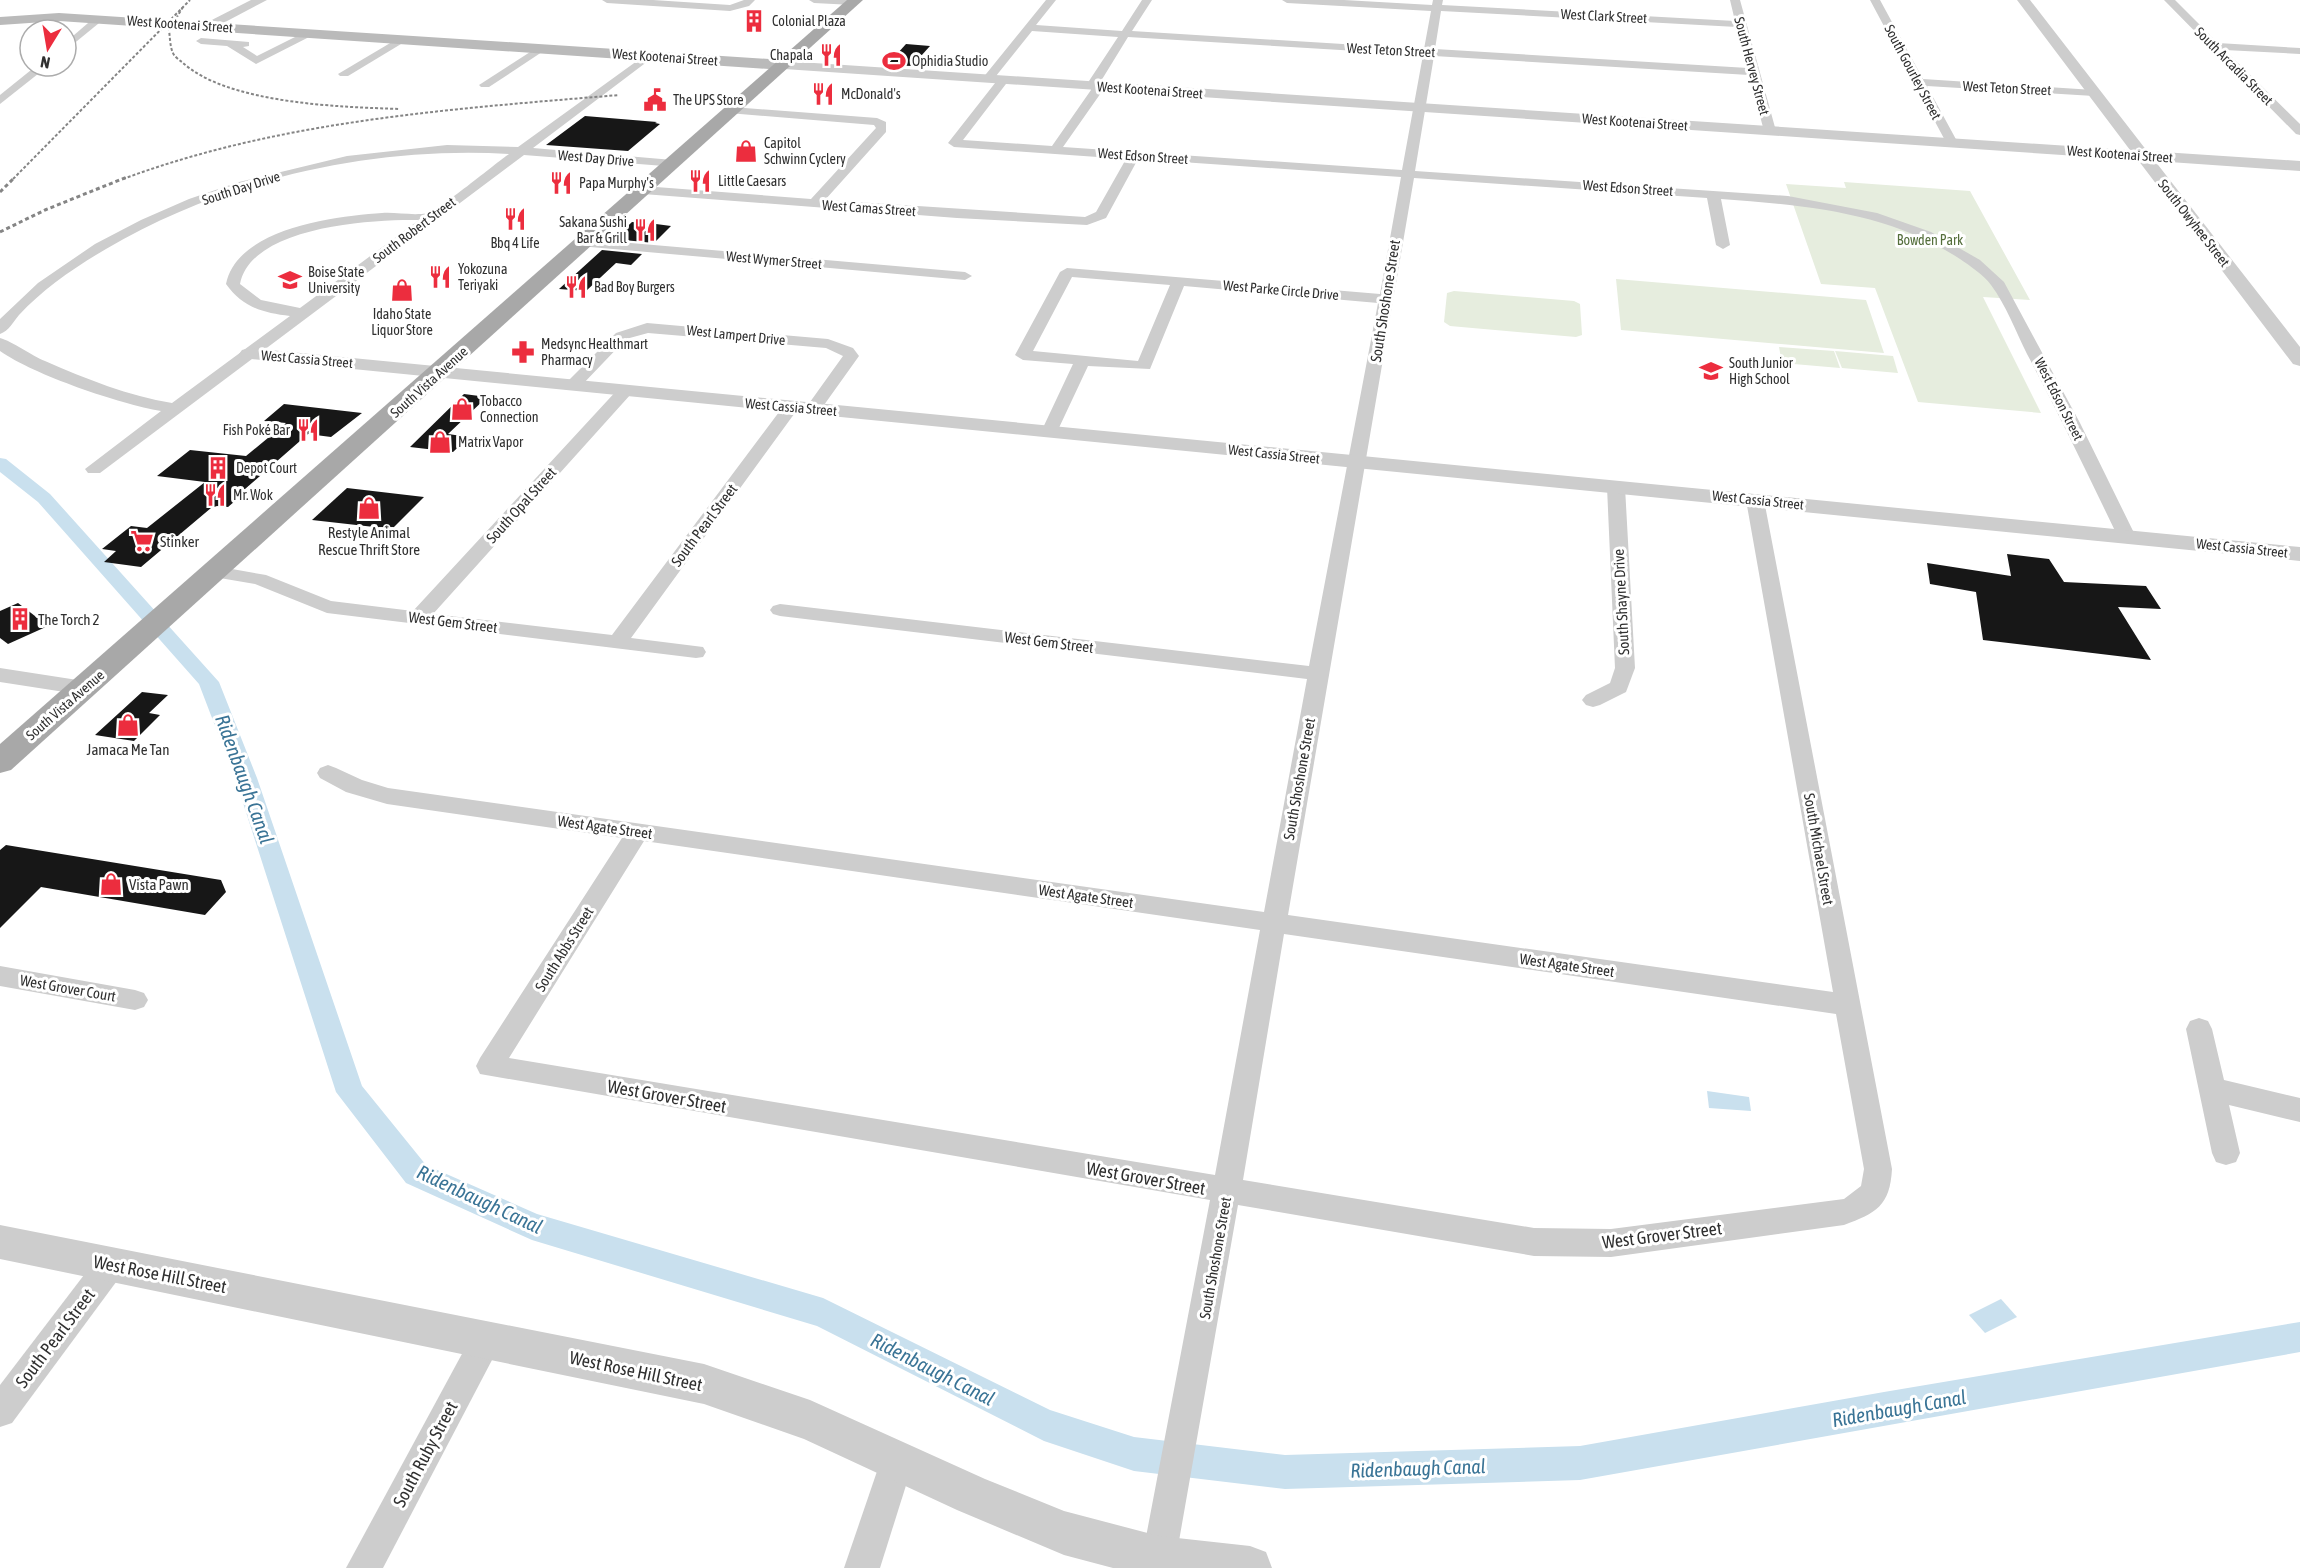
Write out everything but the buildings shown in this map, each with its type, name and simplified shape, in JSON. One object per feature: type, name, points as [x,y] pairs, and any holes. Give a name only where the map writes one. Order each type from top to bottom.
[{"type":"main road","name":"South Vista Avenue","points":[[0,762],[169,614],[855,1]]},
{"type":"main road","name":"West Kootenai Street","points":[[0,21],[59,17],[99,19],[784,65]]},
{"type":"street","points":[[207,26],[261,0]]},
{"type":"street","points":[[607,0],[730,8],[745,4],[750,0]]},
{"type":"street","points":[[814,0],[855,1]]},
{"type":"street","points":[[995,80],[1029,28],[1051,0]]},
{"type":"street","points":[[1055,150],[1097,90],[1095,81],[1147,0]]},
{"type":"street","name":"West Clark Street","points":[[1287,0],[1624,13],[1742,24]]},
{"type":"street","name":"South Hervey Street","points":[[1735,0],[1770,131]]},
{"type":"street","name":"South Gourley Street","points":[[1875,0],[1952,143]]},
{"type":"street","name":"South Owyhee Street","points":[[2023,0],[2143,156],[2293,341],[2300,360]]},
{"type":"street","name":"South Arcadia Street","points":[[2169,0],[2300,131]]},
{"type":"street","name":"South Shoshone Street","points":[[1159,1558],[1358,462],[1384,299],[1437,4]]},
{"type":"street","points":[[78,37],[99,19]]},
{"type":"street","name":"West Teton Street","points":[[1029,28],[1754,72]]},
{"type":"street","points":[[231,43],[256,61],[309,33]]},
{"type":"street","points":[[344,74],[402,39]]},
{"type":"street","points":[[201,41],[283,47]]},
{"type":"street","points":[[2215,46],[2300,51]]},
{"type":"street","points":[[485,85],[541,48]]},
{"type":"street","name":"South Robert Street","points":[[94,469],[648,56]]},
{"type":"street","name":"West Kootenai Street","points":[[784,65],[2300,166]]},
{"type":"street","points":[[0,101],[28,78]]},
{"type":"street","name":"West Edson Street","points":[[995,80],[954,143],[1383,174],[1407,172],[1788,200],[1836,206],[1881,217],[1929,235],[1980,266],[1997,282],[2010,303],[2127,537]]},
{"type":"street","name":"West Teton Street","points":[[1920,82],[2094,93]]},
{"type":"street","points":[[732,111],[877,122],[882,125],[882,129],[814,204]]},
{"type":"street","name":"South Day Drive","points":[[0,329],[38,289],[102,245],[162,215],[235,188],[296,170],[389,153],[467,149],[519,152]]},
{"type":"street","name":"West Day Drive","points":[[519,152],[673,164]]},
{"type":"street","name":"West Camas Street","points":[[643,190],[814,204],[1078,221],[1095,219],[1101,215],[1134,156]]},
{"type":"street","points":[[1713,194],[1723,245]]},
{"type":"street","points":[[304,313],[267,308],[243,298],[233,284],[238,267],[256,251],[286,236],[322,224],[361,217],[400,214],[432,217]]},
{"type":"street","name":"West Wymer Street","points":[[584,243],[965,276]]},
{"type":"street","name":"West Parke Circle Drive","points":[[1178,282],[1144,366],[1023,355],[1067,272],[1384,299]]},
{"type":"street","name":"West Lampert Drive","points":[[574,384],[621,336],[647,328],[828,344],[847,351],[851,356],[847,364],[802,408]]},
{"type":"street","points":[[0,343],[4,349],[27,359],[125,397],[175,408]]},
{"type":"street","name":"West Cassia Street","points":[[249,354],[2300,554]]},
{"type":"street","points":[[1049,432],[1083,360]]},
{"type":"street","name":"South Opal Street","points":[[418,618],[625,391]]},
{"type":"street","name":"South Pearl Street","points":[[617,643],[802,408]]},
{"type":"street","name":"South Shayne Drive","points":[[1593,700],[1619,687],[1625,668],[1616,487]]},
{"type":"street","name":"South Michael Street","points":[[1755,500],[1878,1168],[1877,1184],[1872,1197]]},
{"type":"street","name":"West Gem Street","points":[[215,572],[259,579],[327,607],[696,652]]},
{"type":"street","name":"West Gem Street","points":[[780,609],[1318,674]]},
{"type":"street","points":[[0,675],[84,688]]},
{"type":"street","name":"West Agate Street","points":[[328,773],[354,786],[387,796],[1848,1005]]},
{"type":"street","name":"South Abbs Street","points":[[490,1066],[638,832]]},
{"type":"street","name":"West Grover Court","points":[[0,976],[135,1000]]},
{"type":"street","points":[[2199,1029],[2226,1153]]},
{"type":"street","name":"West Grover Street","points":[[490,1066],[1226,1192],[1534,1242],[1611,1243],[1844,1212],[1860,1206],[1872,1197]]},
{"type":"street","points":[[2212,1089],[2300,1110]]},
{"type":"street","name":"West Rose Hill Street","points":[[0,1242],[704,1384],[810,1421],[972,1496],[1064,1533],[1159,1558],[1250,1568]]},
{"type":"street","name":"South Pearl Street","points":[[0,1411],[111,1264]]},
{"type":"street","name":"South Ruby Street","points":[[364,1568],[487,1339]]},
{"type":"street","points":[[862,1568],[897,1460]]},
{"type":"green space","name":"Bowden Park","points":[[1844,182],[1970,191],[2030,300],[1983,297],[2041,413],[1918,402],[1875,288],[1821,284],[1786,184],[1846,188]]},
{"type":"green space","points":[[1616,279],[1866,300],[1884,353],[1621,330]]},
{"type":"green space","points":[[1454,291],[1574,301],[1580,304],[1582,335],[1576,337],[1450,326],[1444,322],[1447,293]]},
{"type":"green space","points":[[1779,347],[1834,351],[1840,368],[1782,363]]},
{"type":"green space","points":[[1835,351],[1893,356],[1898,373],[1842,368]]},
{"type":"water","points":[[1707,1091],[1749,1097],[1751,1111],[1709,1108]]},
{"type":"water","points":[[2001,1299],[2017,1317],[1985,1333],[1969,1315]]},
{"type":"waterway","name":"Ridenbaugh Canal","points":[[0,463],[44,498],[209,682],[246,778],[350,1092],[416,1174],[532,1226],[823,1313],[1044,1425],[1134,1454],[1285,1472],[1580,1463],[2300,1337]]},
{"type":"railway","points":[[183,7],[190,0]]},
{"type":"railway","points":[[13,179],[183,7]]},
{"type":"railway","points":[[183,7],[169,30],[171,48],[177,58],[202,76],[227,87],[255,95],[347,107],[400,109]]},
{"type":"railway","points":[[123,179],[183,159],[306,130],[431,112],[619,95]]},
{"type":"railway","points":[[0,232],[45,210],[127,177]]},
{"type":"railway","points":[[0,192],[13,179]]},
{"type":"place","name":"Colonial Plaza","points":[[754,21]]},
{"type":"place","name":"Chapala","points":[[831,55]]},
{"type":"place","name":"Ophidia Studio","points":[[894,61]]},
{"type":"place","name":"McDonald's","points":[[823,94]]},
{"type":"place","name":"The UPS Store","points":[[655,100]]},
{"type":"place","name":"Capitol Schwinn Cyclery","points":[[746,151]]},
{"type":"place","name":"Little Caesars","points":[[700,181]]},
{"type":"place","name":"Papa Murphy's","points":[[561,183]]},
{"type":"place","name":"Bbq 4 Life","points":[[515,219]]},
{"type":"place","name":"Sakana Sushi Bar & Grill","points":[[645,230]]},
{"type":"place","name":"Yokozuna Teriyaki","points":[[440,277]]},
{"type":"place","name":"Boise State University","points":[[290,280]]},
{"type":"place","name":"Bad Boy Burgers","points":[[576,287]]},
{"type":"place","name":"Idaho State Liquor Store","points":[[402,290]]},
{"type":"place","name":"Medsync Healthmart Pharmacy","points":[[523,352]]},
{"type":"place","name":"South Junior High School","points":[[1711,371]]},
{"type":"place","name":"Tobacco Connection","points":[[462,409]]},
{"type":"place","name":"Fish Poké Bar","points":[[308,430]]},
{"type":"place","name":"Matrix Vapor","points":[[440,442]]},
{"type":"place","name":"Depot Court","points":[[218,468]]},
{"type":"place","name":"Mr. Wok","points":[[215,495]]},
{"type":"place","name":"Restyle Animal Rescue Thrift Store","points":[[369,508]]},
{"type":"place","name":"Stinker","points":[[142,541]]},
{"type":"place","name":"The Torch 2","points":[[20,619]]},
{"type":"place","name":"Jamaca Me Tan","points":[[128,725]]},
{"type":"place","name":"Vista Pawn","points":[[111,884]]}]
